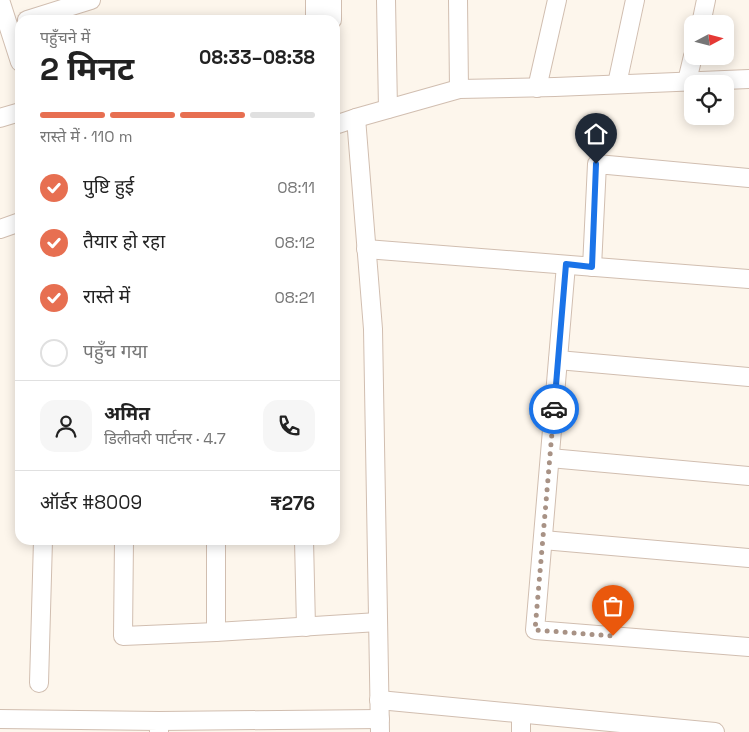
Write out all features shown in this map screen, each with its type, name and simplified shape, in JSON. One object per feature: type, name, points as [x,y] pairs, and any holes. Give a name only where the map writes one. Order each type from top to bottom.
[{"type":"street","points":[[0,0],[15,45]]},
{"type":"street","points":[[43,15],[91,0]]},
{"type":"street","points":[[315,0],[315,15]]},
{"type":"street","points":[[332,0],[332,15]]},
{"type":"street","points":[[386,0],[388,110]]},
{"type":"street","points":[[458,0],[459,89]]},
{"type":"street","points":[[537,88],[557,0]]},
{"type":"street","points":[[617,84],[635,0]]},
{"type":"street","points":[[703,15],[706,0]]},
{"type":"street","points":[[734,80],[749,79]]},
{"type":"street","points":[[340,123],[459,89],[684,82]]},
{"type":"street","points":[[0,118],[15,114]]},
{"type":"street","points":[[0,719],[159,727],[380,725],[373,329],[356,118]]},
{"type":"street","points":[[592,267],[596,164],[749,178]]},
{"type":"street","points":[[0,229],[15,224]]},
{"type":"street","points":[[366,249],[749,279]]},
{"type":"street","points":[[566,264],[535,630],[749,647]]},
{"type":"street","points":[[558,360],[749,377]]},
{"type":"street","points":[[550,458],[749,476]]},
{"type":"street","points":[[543,540],[749,558]]},
{"type":"street","points":[[39,683],[42,545]]},
{"type":"street","points":[[124,545],[123,636],[378,622]]},
{"type":"street","points":[[216,545],[216,632]]},
{"type":"street","points":[[304,545],[306,627]]},
{"type":"street","points":[[379,700],[715,732]]},
{"type":"street","points":[[521,714],[521,732]]},
{"type":"way so far","points":[[554,409],[535,630],[613,636]]},
{"type":"route","points":[[554,409],[566,264],[592,267],[596,164]]}]
